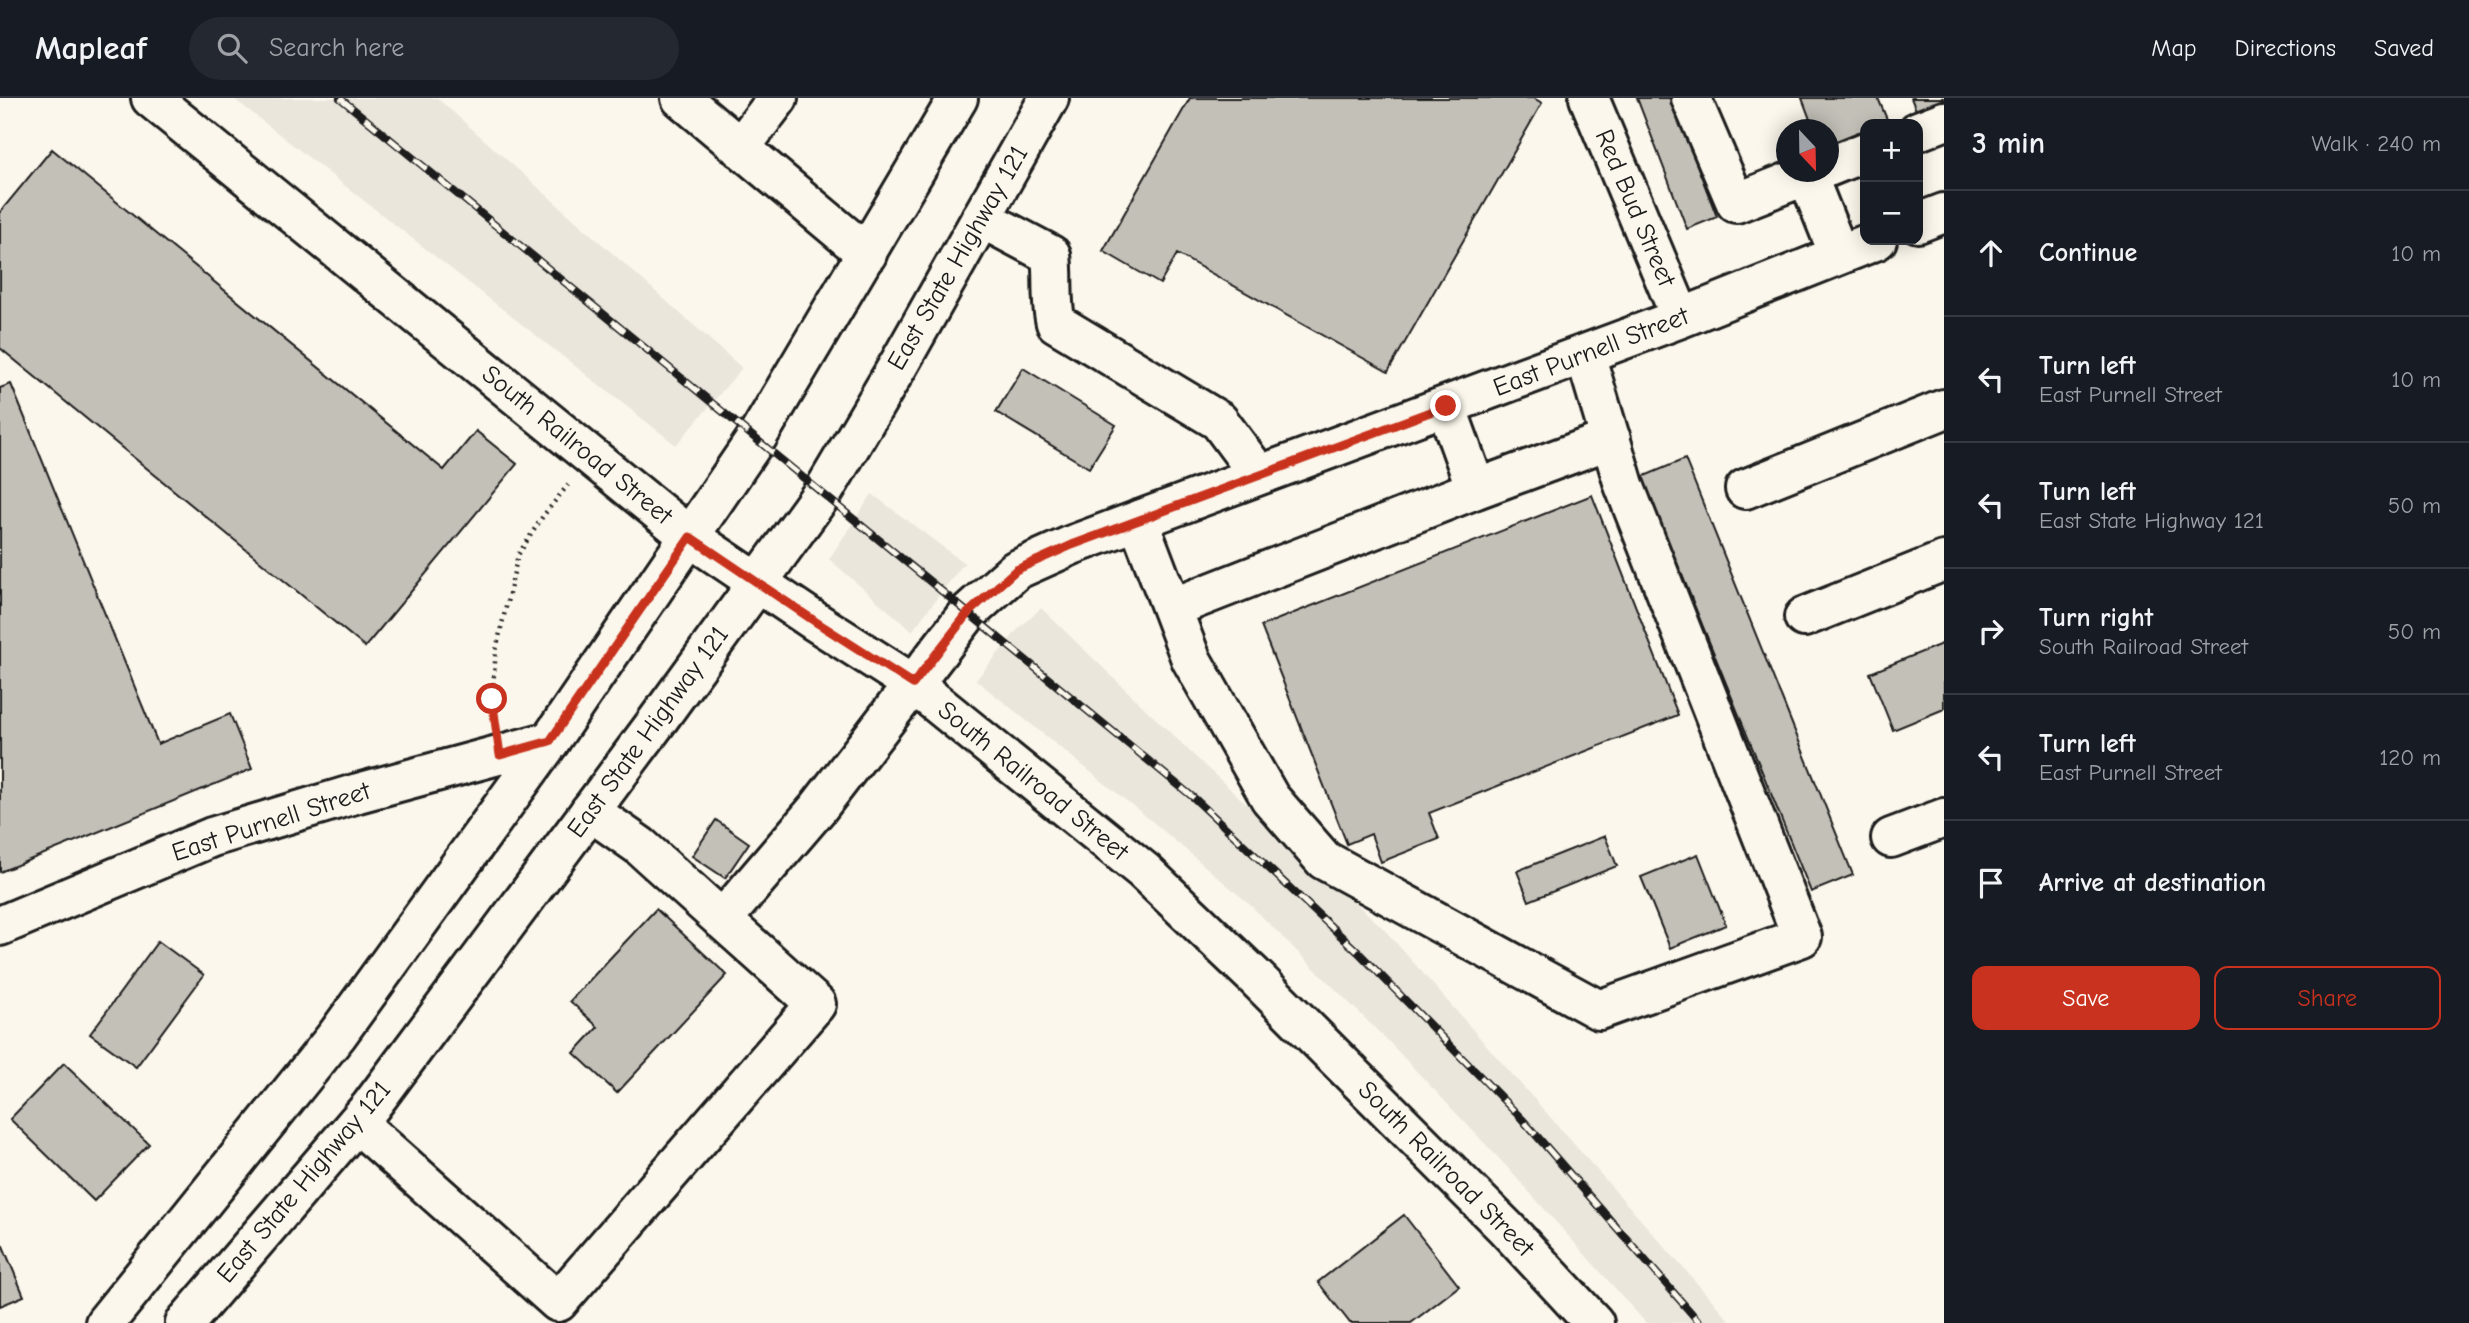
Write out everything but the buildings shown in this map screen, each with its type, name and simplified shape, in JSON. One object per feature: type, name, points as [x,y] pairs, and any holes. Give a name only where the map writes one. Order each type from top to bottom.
[{"type":"street","name":"South Railroad Street","points":[[150,98],[690,537],[913,684],[1144,871],[1254,976],[1506,1228],[1594,1323]]},
{"type":"street","points":[[681,98],[867,254]]},
{"type":"street","points":[[740,148],[778,98]]},
{"type":"street","points":[[104,1323],[337,1035],[550,741],[756,439],[958,98]]},
{"type":"street","name":"East State Highway 121","points":[[186,1323],[357,1123],[822,494],[1049,98]]},
{"type":"street","name":"Red Bud Street","points":[[1588,98],[1681,318]]},
{"type":"street","points":[[1691,98],[1736,203],[1789,182]]},
{"type":"street","points":[[1923,129],[1944,121]]},
{"type":"street","points":[[1839,162],[1860,154]]},
{"type":"street","points":[[1820,182],[1839,255]]},
{"type":"street","points":[[1923,221],[1944,213]]},
{"type":"street","points":[[981,218],[1051,255],[1054,278],[1052,309],[1056,323],[1219,421],[1259,475]]},
{"type":"street","name":"East Purnell Street","points":[[722,920],[818,808],[968,613],[1016,570],[1072,545],[1681,318],[1864,245]]},
{"type":"street","points":[[1138,520],[1191,659],[1270,798],[1324,860],[1599,1010],[1802,937],[1624,485],[1585,354]]},
{"type":"street","points":[[1446,406],[1476,489]]},
{"type":"street","points":[[1745,489],[1944,409]]},
{"type":"street","points":[[1172,608],[1611,439]]},
{"type":"street","points":[[1804,617],[1944,561]]},
{"type":"street","name":"East Purnell Street","points":[[0,926],[212,837],[358,793],[550,741]]},
{"type":"street","points":[[357,1123],[558,1302],[816,1004],[639,846],[590,811]]},
{"type":"street","points":[[1891,838],[1944,818]]},
{"type":"path","points":[[500,755],[492,699],[496,650],[519,555],[543,516],[592,457]]},
{"type":"shaded area","points":[[233,98],[437,98],[742,368],[676,445]]},
{"type":"shaded area","points":[[872,494],[964,563],[912,631],[829,559]]},
{"type":"shaded area","points":[[1041,608],[1205,766],[1382,927],[1732,1323],[1646,1323],[1506,1166],[1390,1043],[1247,902],[1153,822],[976,680],[1020,627]]},
{"type":"railway","points":[[340,98],[1194,798],[1358,952],[1522,1119],[1700,1323]]},
{"type":"route","points":[[492,699],[500,755],[550,741],[690,537],[913,684],[968,613],[1016,570],[1072,545],[1446,406]]}]
